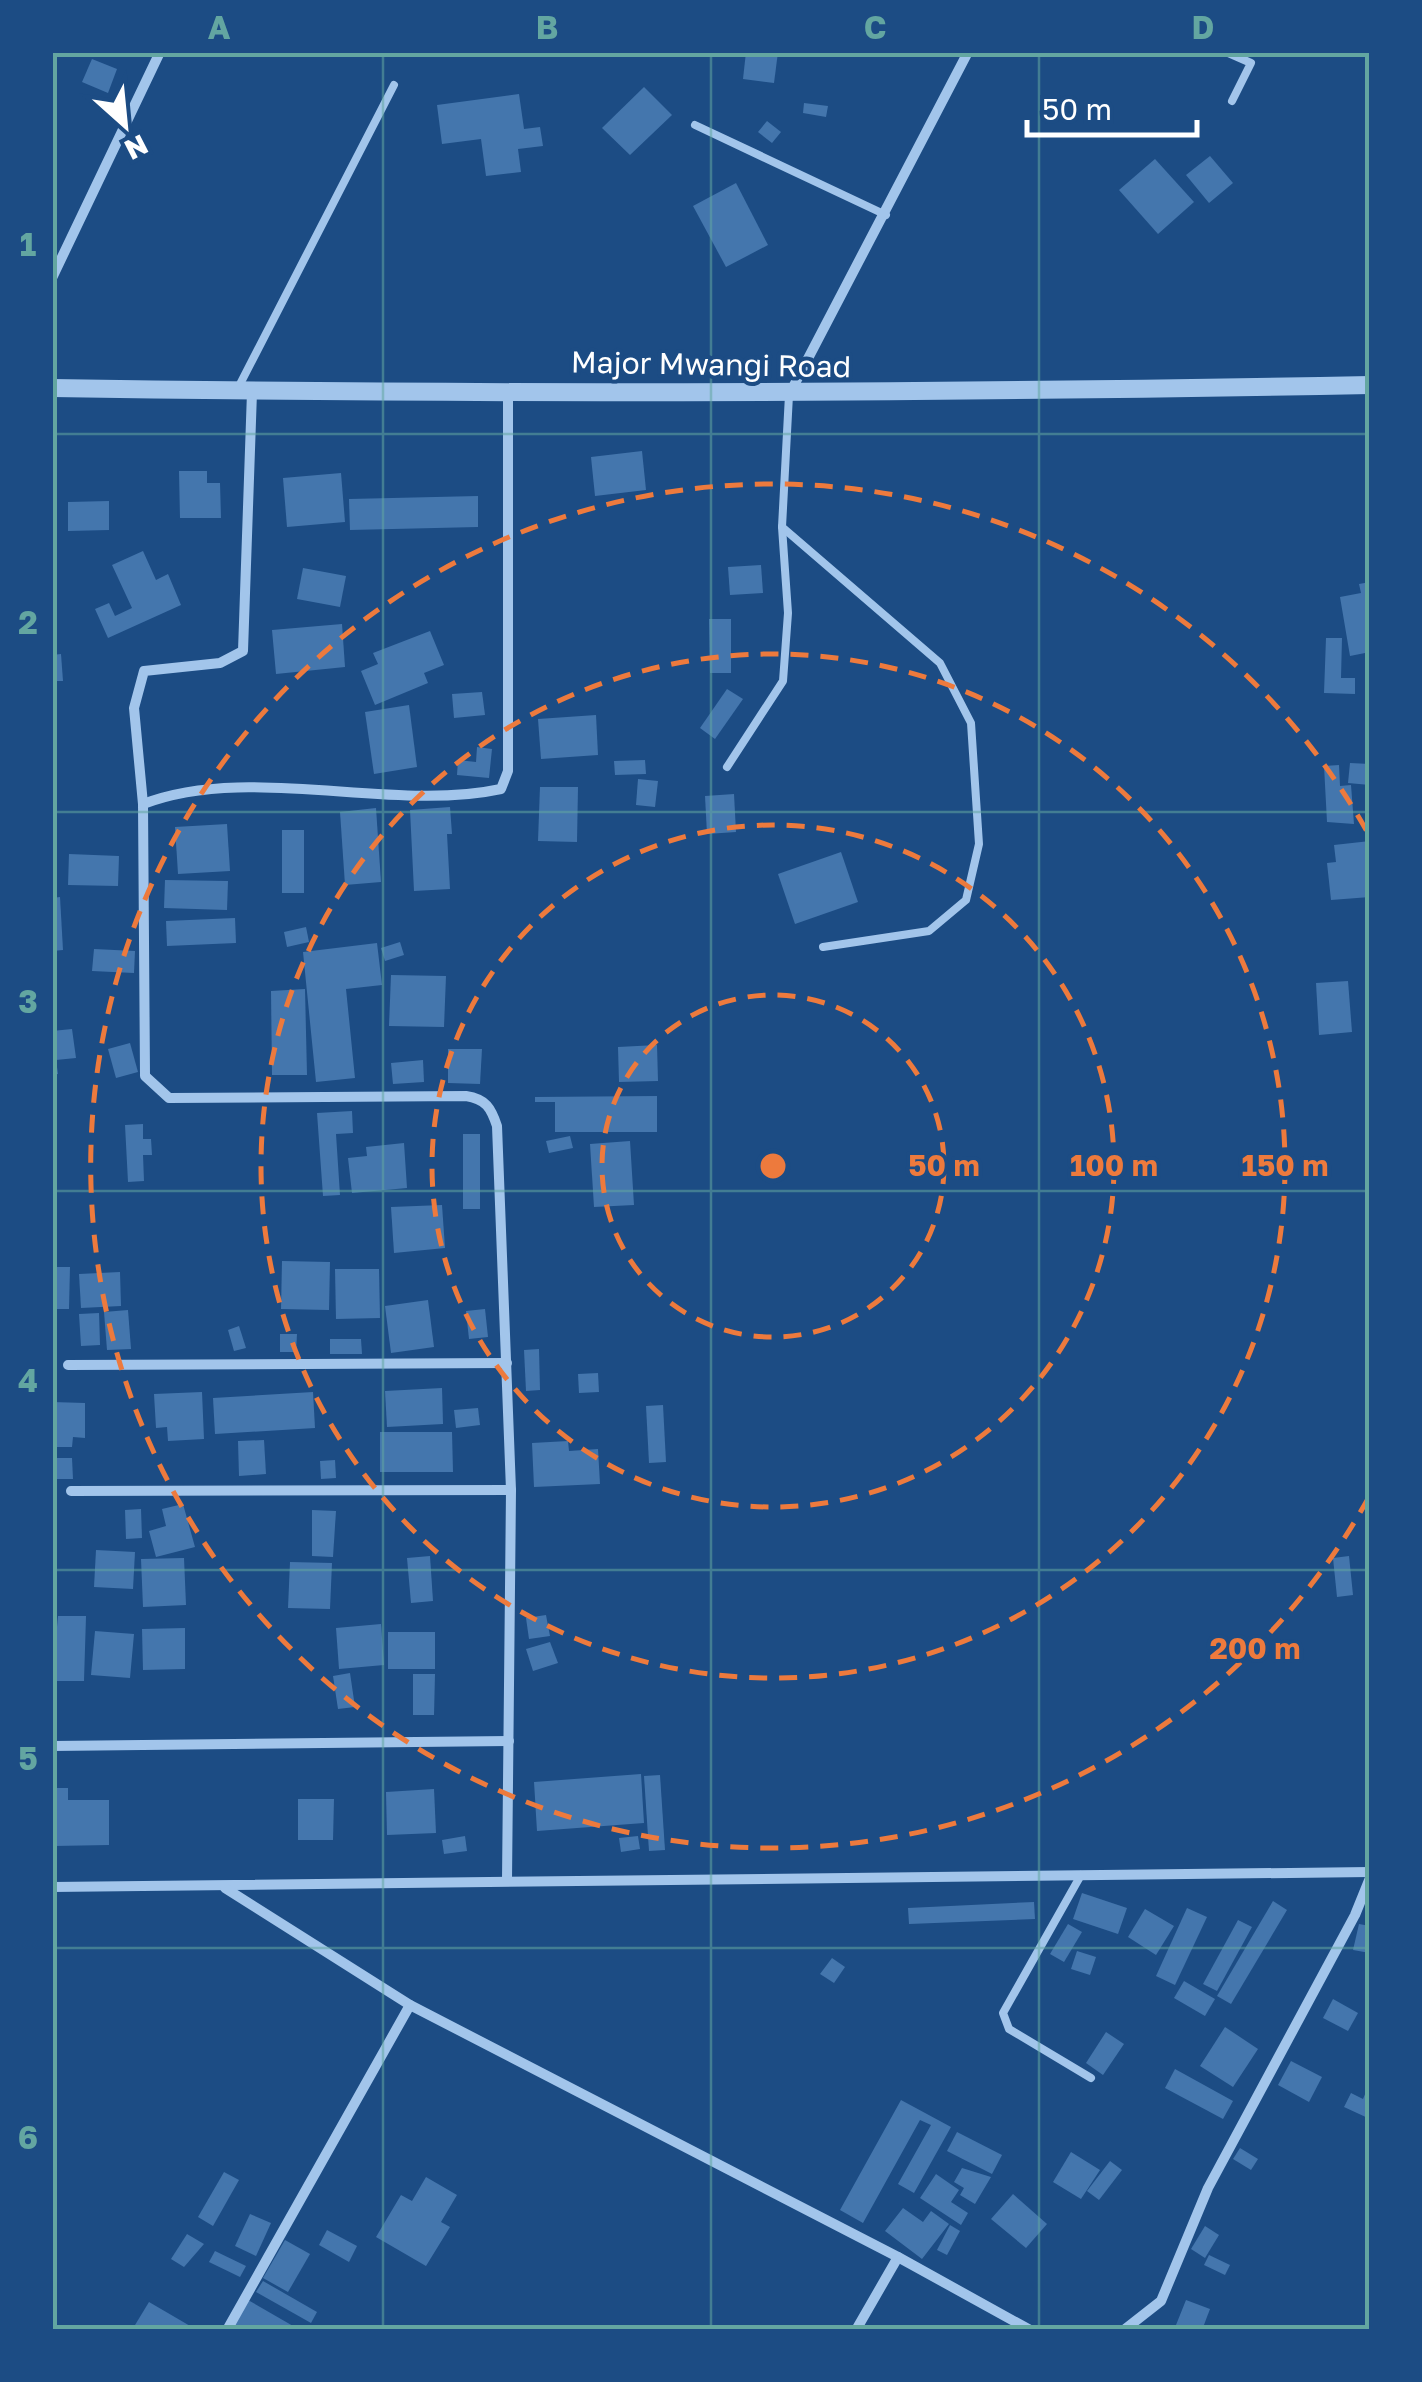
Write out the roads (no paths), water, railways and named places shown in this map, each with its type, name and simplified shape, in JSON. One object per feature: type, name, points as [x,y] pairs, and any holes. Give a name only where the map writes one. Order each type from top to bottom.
[{"type":"street","points":[[52,278],[160,52]]},
{"type":"street","points":[[789,395],[968,52]]},
{"type":"street","name":"Major Mwangi Road","points":[[52,388],[244,392],[508,389],[789,395],[1370,385]]},
{"type":"street","points":[[143,804],[180,790],[321,789],[472,796],[501,790],[508,770],[508,389]]},
{"type":"street","points":[[244,392],[243,652],[220,663],[144,671],[134,708],[143,804],[145,1076],[169,1098],[480,1098],[491,1109],[496,1126],[511,1490],[507,1880]]},
{"type":"street","points":[[68,1365],[507,1364]]},
{"type":"street","points":[[70,1490],[511,1490]]},
{"type":"street","points":[[52,1746],[508,1741]]},
{"type":"street","points":[[52,1887],[1370,1875],[1355,1915],[1208,2188],[1161,2301],[1124,2330]]},
{"type":"street","points":[[224,1887],[410,2005],[898,2257],[1030,2330]]},
{"type":"street","points":[[227,2330],[410,2005]]},
{"type":"street","points":[[856,2330],[898,2257]]},
{"type":"lane","points":[[1016,52],[1044,52]]},
{"type":"lane","points":[[1226,52],[1251,62],[1232,101]]},
{"type":"lane","points":[[244,392],[394,85]]},
{"type":"lane","points":[[695,124],[886,215]]},
{"type":"lane","points":[[727,767],[783,681],[788,613],[782,527],[789,395]]},
{"type":"lane","points":[[782,527],[940,663],[971,723],[979,844],[966,900],[929,931],[823,947]]},
{"type":"lane","points":[[1081,1875],[1004,2013],[1008,2029],[1091,2078]]}]
